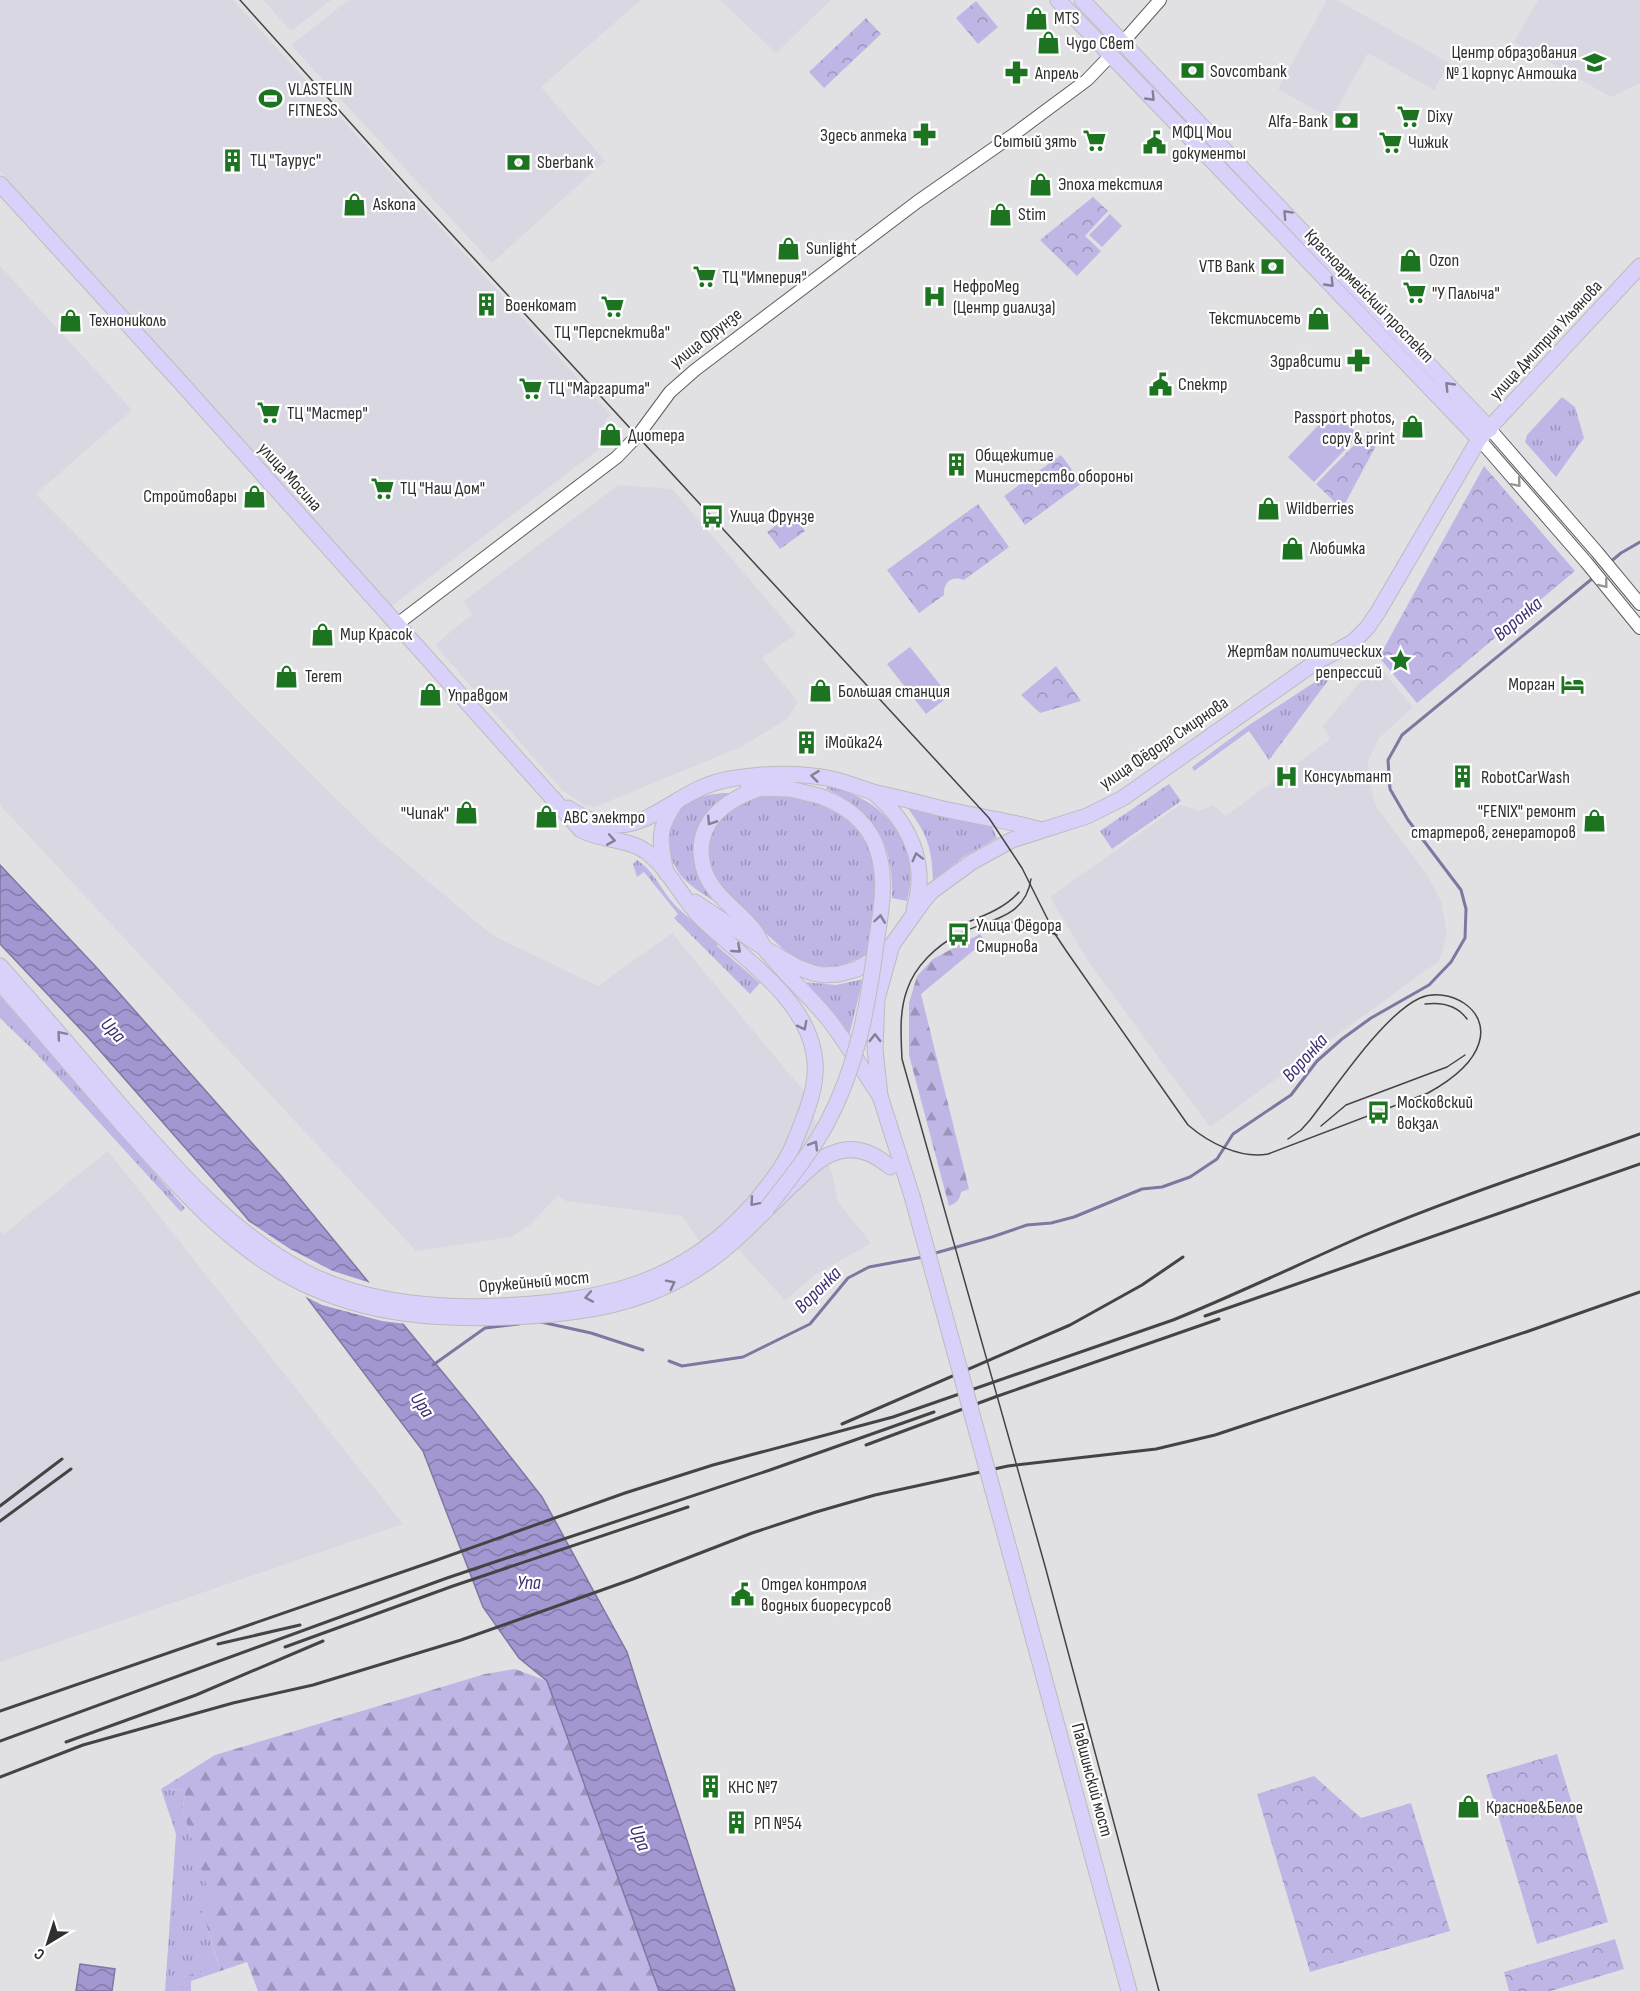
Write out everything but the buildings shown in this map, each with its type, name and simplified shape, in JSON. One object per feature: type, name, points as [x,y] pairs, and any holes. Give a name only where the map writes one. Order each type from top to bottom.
[{"type":"main road","name":"Красноармейский проспект","points":[[1058,0],[1484,434]]},
{"type":"main road","name":"Красноармейский проспект","points":[[1082,0],[1484,434]]},
{"type":"main road","name":"улица Фрунзе","points":[[1111,55],[1123,42]]},
{"type":"main road","name":"улица Мосина","points":[[0,184],[551,796]]},
{"type":"main road","name":"улица Дмитрия Ульянова","points":[[1484,434],[1640,266]]},
{"type":"main road","name":"улица Фёдора Смирнова","points":[[892,945],[932,891],[972,862],[1009,841],[1087,816],[1123,798],[1313,664],[1360,636],[1378,612],[1484,434]]},
{"type":"main road","points":[[551,796],[585,818],[610,824],[629,824],[643,820],[687,794],[721,780],[799,775],[824,777],[872,791],[1041,830]]},
{"type":"main road","points":[[704,786],[790,789],[819,796],[846,809],[861,822],[881,861],[884,892],[866,1008],[849,1073],[814,1145],[767,1208]]},
{"type":"main road","points":[[758,789],[734,800],[714,816],[705,831],[702,856],[710,884],[755,931],[764,948],[830,1022],[880,1096]]},
{"type":"main road","points":[[872,791],[898,816],[916,852],[920,877],[913,914]]},
{"type":"main road","name":"Оружейный мост","points":[[178,1179],[225,1218],[269,1250],[310,1274],[359,1292],[394,1301],[464,1308],[558,1302],[628,1288],[678,1266],[715,1241],[739,1220],[788,1158],[802,1123],[814,1080],[814,1051],[801,1020],[769,979],[701,917],[645,851],[627,843],[590,835],[581,830],[551,796]]},
{"type":"main road","points":[[667,875],[661,843],[662,828],[676,802]]},
{"type":"main road","points":[[994,819],[1009,841]]},
{"type":"main road","points":[[681,892],[764,948],[797,967],[813,973],[839,974],[857,969],[892,945]]},
{"type":"main road","points":[[880,1096],[875,1049],[875,1016],[881,981],[892,945]]},
{"type":"main road","points":[[0,966],[178,1179]]},
{"type":"main road","points":[[0,983],[178,1179]]},
{"type":"main road","name":"Павшинский мост","points":[[880,1096],[912,1196],[1130,1991]]},
{"type":"main road","points":[[767,1208],[819,1161],[834,1153],[849,1150],[863,1151],[879,1157],[890,1167]]},
{"type":"main road","name":"Оружейный мост","points":[[178,1179],[219,1226],[249,1251],[301,1282],[325,1293],[369,1307],[408,1314],[462,1319],[548,1316],[617,1305],[643,1296],[668,1286],[707,1262],[740,1235],[767,1208]]},
{"type":"street","name":"улица Фрунзе","points":[[1123,42],[1160,0]]},
{"type":"street","name":"улица Фрунзе","points":[[396,625],[617,457],[639,434],[670,392],[694,370],[917,202],[1087,80],[1111,55]]},
{"type":"street","name":"Красноармейский проспект","points":[[1484,434],[1597,552],[1636,600]]},
{"type":"street","name":"Красноармейский проспект","points":[[1484,434],[1637,622]]},
{"type":"street","points":[[890,1167],[912,1196]]},
{"type":"shaded area","points":[[0,0],[233,0],[611,415],[604,421],[616,436],[392,606],[146,338],[0,171]]},
{"type":"shaded area","points":[[263,0],[331,0],[291,31]]},
{"type":"shaded area","points":[[349,0],[641,0],[541,87],[605,161],[492,263],[291,45]]},
{"type":"shaded area","points":[[720,0],[831,0],[776,53]]},
{"type":"shaded area","points":[[1327,0],[1337,0],[1449,63],[1434,90],[1368,53],[1331,119],[1278,89]]},
{"type":"shaded area","name":"Центр образования № 1 корпус Антошка","points":[[1538,0],[1640,0],[1640,83],[1611,97],[1514,42]]},
{"type":"shaded area","points":[[0,266],[132,410],[36,494],[374,836],[492,935],[598,986],[672,933],[807,1095],[832,1173],[838,1202],[871,1243],[815,1275],[785,1300],[731,1242],[700,1242],[682,1216],[566,1201],[558,1195],[531,1224],[512,1237],[416,1251],[0,805]]},
{"type":"shaded area","points":[[618,485],[672,489],[796,634],[762,658],[798,702],[787,719],[741,747],[595,807],[584,805],[562,790],[435,645],[472,614],[464,601]]},
{"type":"shaded area","points":[[1380,668],[1413,707],[1379,738],[1368,761],[1369,781],[1376,806],[1427,875],[1441,901],[1447,934],[1439,961],[1210,1127],[1090,964],[1050,897],[1180,805],[1199,811],[1213,805],[1226,816],[1330,739],[1323,726],[1361,681]]},
{"type":"shaded area","points":[[108,1151],[403,1524],[0,1662],[0,1230],[4,1234]]},
{"type":"green space","points":[[976,1],[998,27],[978,44],[956,18]]},
{"type":"green space","points":[[866,18],[881,34],[824,88],[809,72]]},
{"type":"green space","points":[[1093,197],[1108,211],[1085,236],[1101,251],[1077,276],[1040,240]]},
{"type":"green space","points":[[1110,214],[1122,226],[1102,247],[1089,235]]},
{"type":"green space","points":[[1562,397],[1575,407],[1584,438],[1556,477],[1525,442],[1527,435]]},
{"type":"green space","points":[[1333,410],[1359,435],[1314,482],[1288,457]]},
{"type":"green space","points":[[1368,431],[1378,442],[1342,509],[1316,484]]},
{"type":"green space","points":[[1061,455],[1082,483],[1025,525],[1004,496]]},
{"type":"green space","points":[[1484,466],[1575,571],[1417,703],[1379,657]]},
{"type":"green space","points":[[978,504],[1009,547],[964,580],[956,578],[949,581],[945,586],[944,595],[919,613],[887,570]]},
{"type":"green space","points":[[792,514],[805,531],[780,549],[767,532]]},
{"type":"green space","points":[[910,647],[949,696],[926,714],[887,664]]},
{"type":"green space","points":[[1056,666],[1081,701],[1040,713],[1021,695]]},
{"type":"green space","points":[[1338,667],[1269,760],[1249,731],[1194,771],[1192,767],[1246,727]]},
{"type":"green space","points":[[1169,784],[1181,801],[1112,849],[1100,831]]},
{"type":"green space","points":[[827,786],[865,800],[894,826],[904,842],[909,860],[911,880],[907,901],[892,898],[887,852],[876,829],[859,809],[826,789]]},
{"type":"green space","points":[[735,793],[700,831],[718,904],[687,882],[679,873],[669,851],[668,840],[674,818],[680,809],[697,798]]},
{"type":"green space","points":[[784,795],[823,806],[853,826],[864,839],[872,855],[876,874],[875,912],[866,956],[834,968],[806,964],[784,950],[722,893],[706,858],[711,829],[737,804],[757,797]]},
{"type":"green space","points":[[907,807],[992,827],[997,838],[963,857],[933,881],[927,841]]},
{"type":"green space","points":[[637,860],[648,869],[678,908],[719,943],[717,946],[760,983],[750,994],[674,918],[678,914],[644,872],[637,877],[633,864]]},
{"type":"green space","points":[[980,934],[985,941],[921,994],[969,1189],[961,1192],[958,1200],[949,1206],[909,1055],[909,1003],[917,976],[933,959]]},
{"type":"green space","points":[[863,979],[849,1036],[804,982],[836,985]]},
{"type":"green space","points":[[0,996],[185,1208],[181,1212],[35,1052],[0,1018]]},
{"type":"green space","points":[[515,1669],[547,1681],[659,1991],[258,1991],[247,1962],[191,1981],[191,1991],[183,1991],[183,1977],[219,1966],[206,1923],[200,1915],[211,1900],[183,1811],[185,1790],[161,1789],[215,1755],[485,1674]]},
{"type":"green space","points":[[1557,1754],[1608,1922],[1537,1944],[1486,1775]]},
{"type":"green space","points":[[1314,1776],[1361,1818],[1411,1803],[1450,1931],[1310,1972],[1257,1794]]},
{"type":"green space","points":[[161,1789],[185,1790],[183,1811],[212,1900],[206,1923],[219,1967],[183,1977],[183,1991],[165,1991],[176,1834]]},
{"type":"green space","points":[[1615,1939],[1624,1969],[1551,1991],[1509,1991],[1504,1972]]},
{"type":"water","name":"Упа","points":[[0,865],[97,968],[282,1177],[542,1497],[627,1652],[735,1991],[659,1991],[547,1681],[519,1658],[483,1607],[423,1451],[246,1217],[87,1036],[0,944]]},
{"type":"water","points":[[80,1964],[115,1969],[112,1991],[76,1991]]},
{"type":"pier","points":[[242,1217],[290,1249],[333,1271],[374,1284],[407,1324],[382,1321],[322,1305],[302,1295]]},
{"type":"waterway","name":"Воронка","points":[[1609,563],[1640,542]]},
{"type":"waterway","name":"Воронка","points":[[932,1254],[1027,1225],[1051,1223],[1074,1217],[1142,1189],[1162,1187],[1190,1177],[1217,1159],[1233,1134],[1291,1095],[1317,1061],[1342,1039],[1371,1018],[1429,985],[1451,962],[1465,938],[1466,909],[1461,890],[1408,820],[1390,789],[1388,760],[1402,735],[1593,578]]},
{"type":"waterway","name":"Воронка","points":[[669,1361],[682,1366],[743,1357],[810,1324],[848,1278],[869,1267],[923,1257]]},
{"type":"waterway","name":"Воронка","points":[[541,1322],[591,1333],[643,1350]]},
{"type":"waterway","name":"Воронка","points":[[433,1365],[485,1328],[519,1324]]},
{"type":"tram line","points":[[240,0],[409,188],[989,818],[1022,868],[1055,934],[1188,1125],[1205,1138],[1236,1152],[1268,1154],[1428,1093],[1465,1066],[1476,1051],[1481,1031],[1473,1011],[1464,1003],[1443,995],[1420,998],[1406,1007],[1376,1035],[1310,1120],[1288,1139]]},
{"type":"tram line","points":[[1031,879],[1027,892],[1013,910],[950,939],[935,951],[915,973],[907,990],[903,1007],[902,1059],[1045,1566],[1159,1991]]},
{"type":"tram line","points":[[968,922],[1002,906],[1019,892]]},
{"type":"tram line","points":[[996,920],[1027,925],[1057,935]]},
{"type":"tram line","points":[[1425,1004],[1448,1006],[1458,1010],[1467,1019]]},
{"type":"tram line","points":[[1321,1126],[1346,1105],[1447,1067],[1465,1055]]},
{"type":"railway","points":[[0,1711],[625,1493],[713,1465],[893,1417],[1173,1320],[1399,1221],[1640,1134]]},
{"type":"railway","points":[[1205,1316],[1640,1164]]},
{"type":"railway","points":[[842,1424],[1070,1325],[1142,1285],[1183,1257]]},
{"type":"railway","points":[[0,1777],[83,1745],[233,1703],[313,1685],[461,1640],[633,1579],[752,1533],[816,1512],[875,1495],[1008,1466],[1156,1449],[1215,1435],[1640,1292]]},
{"type":"railway","points":[[866,1445],[995,1397],[1219,1319]]},
{"type":"railway","points":[[0,1741],[447,1578],[770,1470],[934,1412]]},
{"type":"railway","points":[[0,1506],[62,1459]]},
{"type":"railway","points":[[0,1521],[71,1469]]},
{"type":"railway","points":[[285,1647],[453,1586],[688,1507]]},
{"type":"railway","points":[[218,1644],[300,1625]]},
{"type":"railway","points":[[66,1742],[196,1695],[323,1641]]},
{"type":"place","name":"MTS","points":[[1036,18]]},
{"type":"place","name":"Чудо Cвет","points":[[1048,43]]},
{"type":"place","name":"Центр образования № 1 корпус Антошка","points":[[1595,62]]},
{"type":"place","name":"Sovcombank","points":[[1192,71]]},
{"type":"place","name":"Апрель","points":[[1017,73]]},
{"type":"place","name":"VLASTELIN FITNESS","points":[[270,99]]},
{"type":"place","name":"Dixy","points":[[1409,116]]},
{"type":"place","name":"Alfa-Bank","points":[[1346,121]]},
{"type":"place","name":"Здесь аптека","points":[[925,135]]},
{"type":"place","name":"Сытый зять","points":[[1095,141]]},
{"type":"place","name":"МФЦ Мои документы","points":[[1154,142]]},
{"type":"place","name":"Чижик","points":[[1390,142]]},
{"type":"place","name":"ТЦ \"Таурус\"","points":[[232,160]]},
{"type":"place","name":"Sberbank","points":[[519,162]]},
{"type":"place","name":"Эпоха текстиля","points":[[1040,184]]},
{"type":"place","name":"Askona","points":[[355,204]]},
{"type":"place","name":"Stim","points":[[1000,214]]},
{"type":"place","name":"Sunlight","points":[[788,248]]},
{"type":"place","name":"Ozon","points":[[1411,260]]},
{"type":"place","name":"VTB Bank","points":[[1273,266]]},
{"type":"place","name":"ТЦ \"Империя\"","points":[[704,277]]},
{"type":"place","name":"\"У Палыча\"","points":[[1414,293]]},
{"type":"place","name":"НефроМед (Центр диализа)","points":[[935,296]]},
{"type":"place","name":"Военкомат","points":[[487,305]]},
{"type":"place","name":"ТЦ \"Перспектива\"","points":[[612,306]]},
{"type":"place","name":"Текстильсеть","points":[[1319,318]]},
{"type":"place","name":"Технониколь","points":[[71,320]]},
{"type":"place","name":"Здравсити","points":[[1359,361]]},
{"type":"place","name":"Спектр","points":[[1160,384]]},
{"type":"place","name":"ТЦ \"Маргарита\"","points":[[530,388]]},
{"type":"place","name":"ТЦ \"Мастер\"","points":[[269,413]]},
{"type":"place","name":"Passport photos, copy & print","points":[[1413,427]]},
{"type":"place","name":"Диотера","points":[[610,435]]},
{"type":"place","name":"Общежитие Министерство обороны","points":[[957,465]]},
{"type":"place","name":"ТЦ \"Наш Дом\"","points":[[382,488]]},
{"type":"place","name":"Стройтовары","points":[[255,496]]},
{"type":"place","name":"Wildberries","points":[[1268,508]]},
{"type":"place","name":"Улица Фрунзе","points":[[712,516]]},
{"type":"place","name":"Любимка","points":[[1292,548]]},
{"type":"place","name":"Мир Красок","points":[[322,634]]},
{"type":"place","name":"Жертвам политических репрессий","points":[[1400,661]]},
{"type":"place","name":"Terem","points":[[287,676]]},
{"type":"place","name":"Морган","points":[[1573,684]]},
{"type":"place","name":"Большая станция","points":[[820,691]]},
{"type":"place","name":"Управдом","points":[[430,695]]},
{"type":"place","name":"iМойка24","points":[[807,742]]},
{"type":"place","name":"Консультант","points":[[1286,776]]},
{"type":"place","name":"RobotCarWash","points":[[1463,777]]},
{"type":"place","name":"\"Чипак\"","points":[[467,813]]},
{"type":"place","name":"АВС электро","points":[[546,817]]},
{"type":"place","name":"\"FENIX\" ремонт стартеров, генераторов","points":[[1594,821]]},
{"type":"place","name":"Улица Фёдора Смирнова","points":[[958,935]]},
{"type":"place","name":"Московский вокзал","points":[[1379,1112]]},
{"type":"place","name":"Отдел контроля водных биоресурсов","points":[[743,1594]]},
{"type":"place","name":"КНС №7","points":[[710,1787]]},
{"type":"place","name":"Красное&Белое","points":[[1468,1807]]},
{"type":"place","name":"РП №54","points":[[736,1823]]},
{"type":"water label","name":"Upa","points":[[113,1030]]},
{"type":"water label","name":"Upa","points":[[422,1405]]},
{"type":"water label","name":"Upa","points":[[640,1838]]}]
